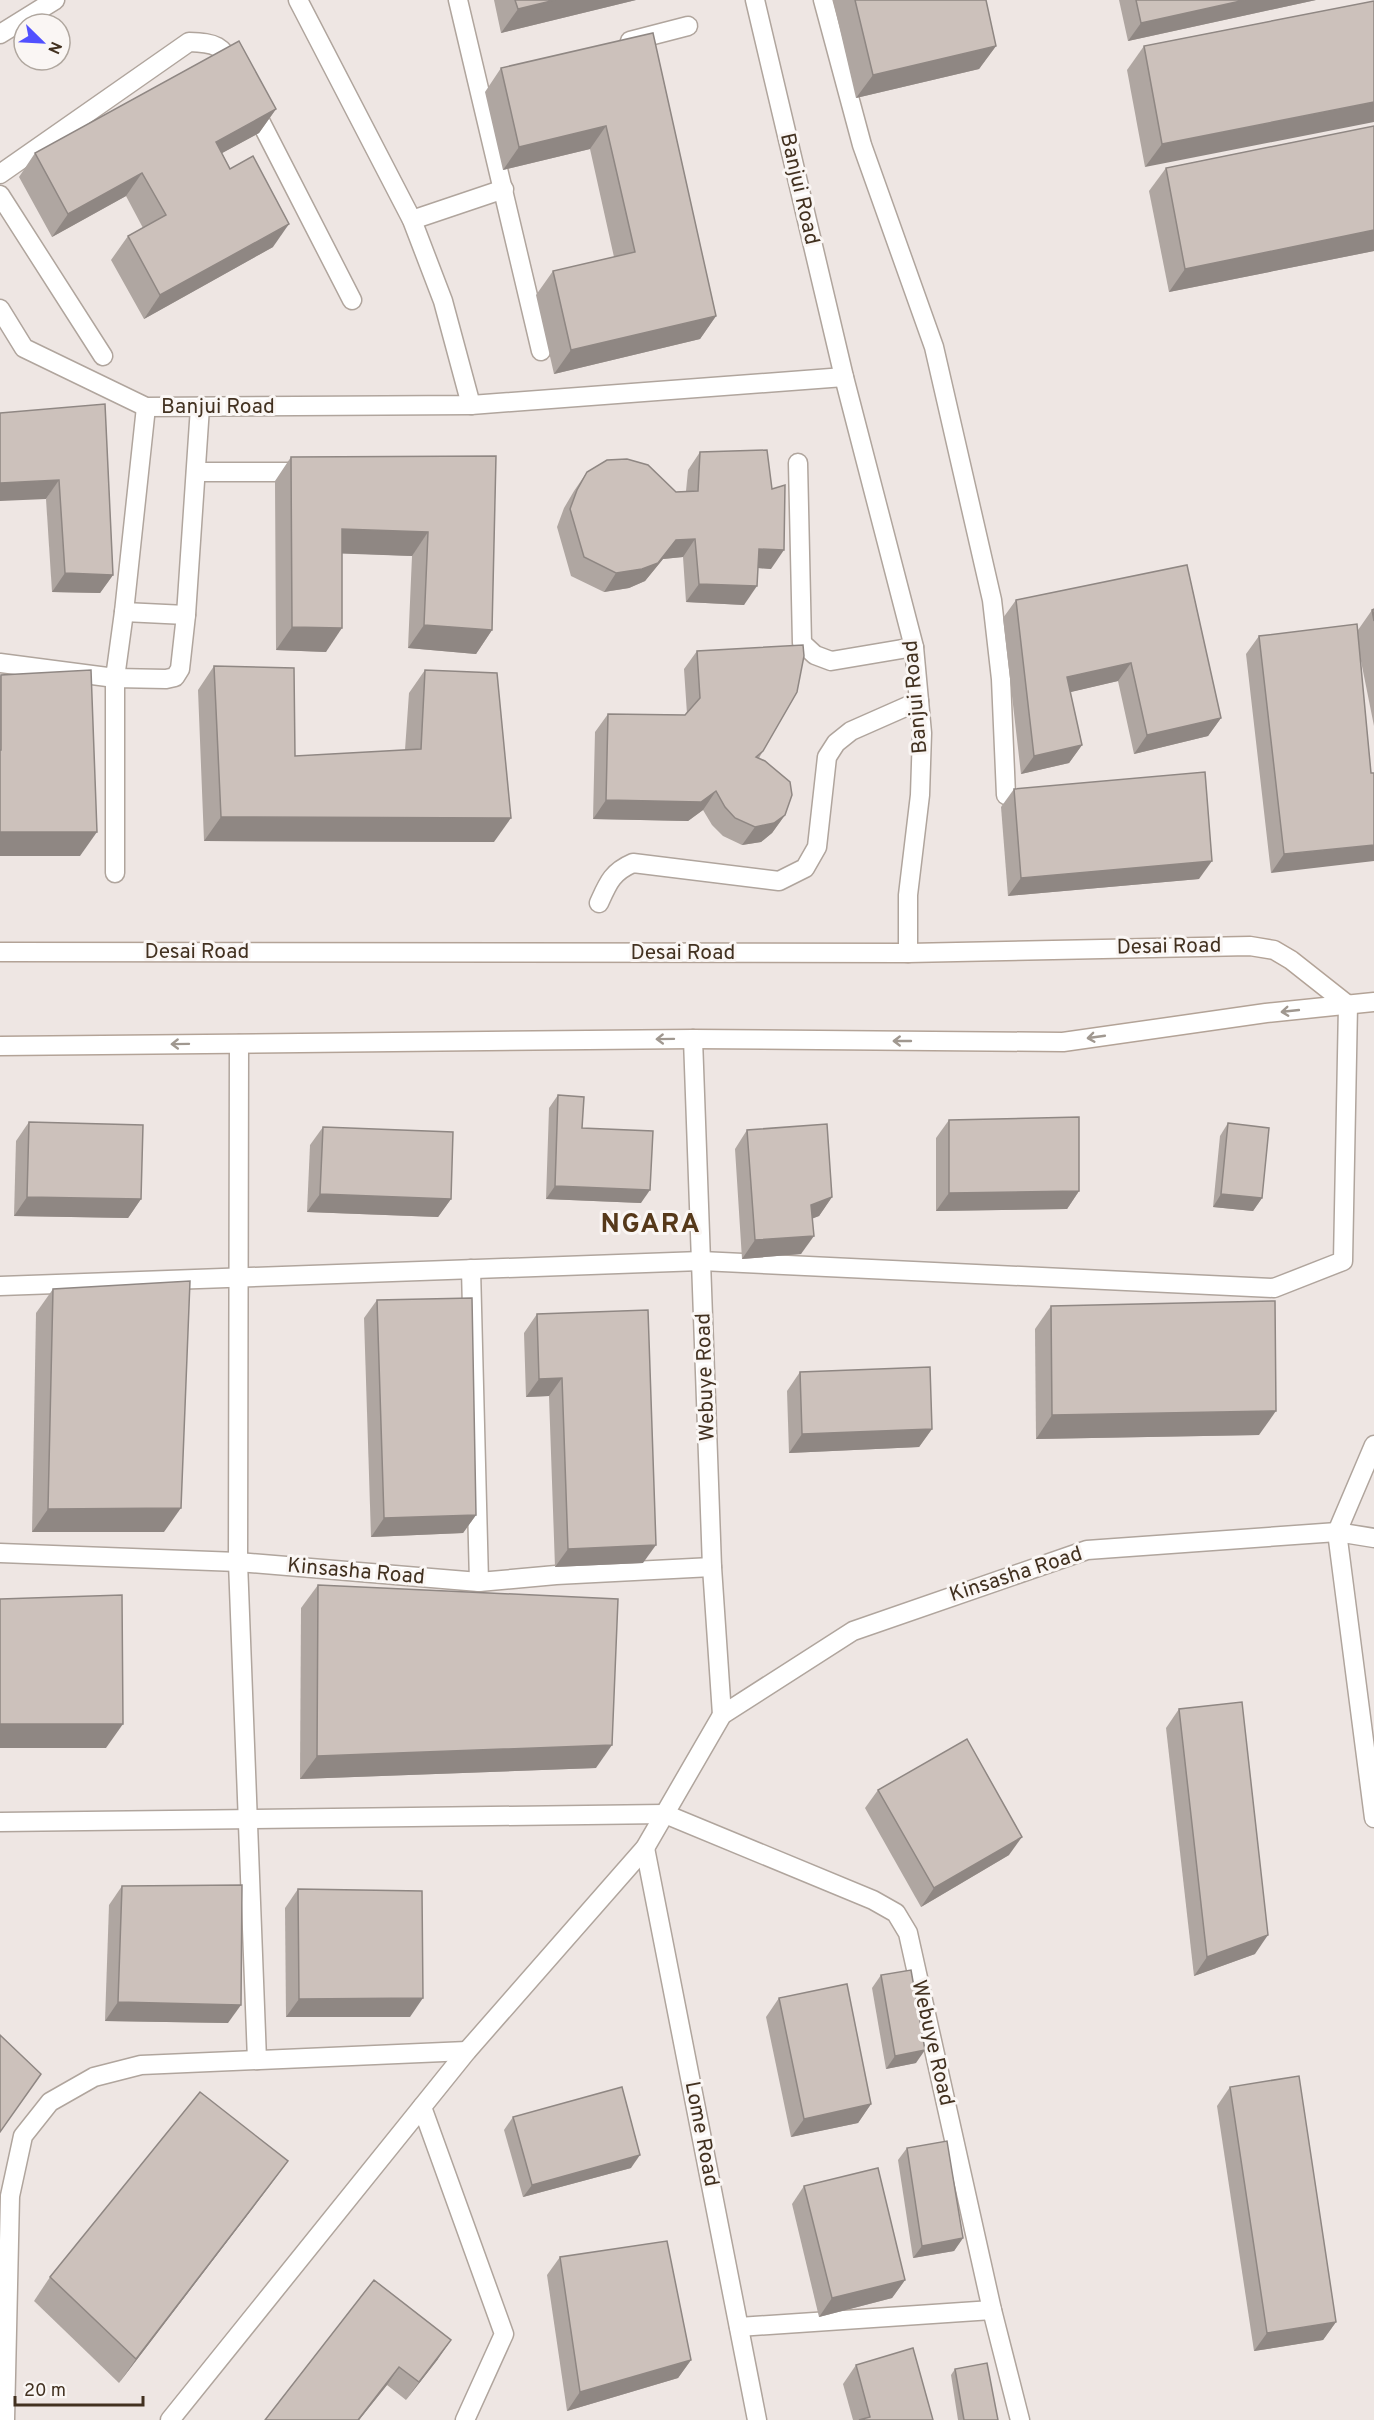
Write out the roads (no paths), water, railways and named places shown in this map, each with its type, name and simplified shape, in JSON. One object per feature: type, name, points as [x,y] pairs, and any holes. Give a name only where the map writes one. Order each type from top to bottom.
[{"type":"street","points":[[0,34],[55,0]]},
{"type":"street","points":[[298,0],[412,220],[443,301],[471,405]]},
{"type":"street","points":[[458,0],[483,80],[504,189],[541,351]]},
{"type":"street","name":"Banjui Road","points":[[755,0],[844,377],[914,647],[922,733],[920,795],[908,895],[908,953]]},
{"type":"street","points":[[824,0],[862,145],[934,347],[992,600],[1001,679],[1006,795]]},
{"type":"street","points":[[611,46],[688,26]]},
{"type":"street","points":[[0,174],[189,42],[207,43],[225,51],[352,300]]},
{"type":"street","points":[[412,220],[504,189]]},
{"type":"street","points":[[0,195],[103,356]]},
{"type":"street","name":"Banjui Road","points":[[0,309],[24,348],[146,407],[471,405],[844,377]]},
{"type":"street","points":[[115,873],[115,678],[146,407]]},
{"type":"street","points":[[0,663],[115,678],[166,679],[175,677],[180,669],[186,615],[200,407]]},
{"type":"street","points":[[798,463],[802,643],[814,656],[831,661],[914,647]]},
{"type":"street","points":[[196,472],[327,472]]},
{"type":"street","points":[[124,612],[186,615]]},
{"type":"street","points":[[599,903],[608,883],[620,869],[633,863],[779,881],[805,868],[817,847],[827,757],[836,743],[851,731],[920,701]]},
{"type":"street","name":"Desai Road","points":[[0,952],[908,953],[1250,946],[1274,950],[1291,960],[1348,1005]]},
{"type":"street","points":[[0,1046],[693,1039],[1063,1042],[1266,1013],[1374,1002]]},
{"type":"street","points":[[0,1286],[701,1261],[1274,1288],[1343,1262],[1348,1005]]},
{"type":"street","name":"Webuye Road","points":[[693,1039],[712,1567],[722,1714]]},
{"type":"street","points":[[239,1044],[238,1562],[257,2060]]},
{"type":"street","points":[[471,1269],[479,1582]]},
{"type":"street","points":[[1374,1445],[1337,1532],[1374,1818]]},
{"type":"street","name":"Kinsasha Road","points":[[722,1714],[854,1631],[1087,1550],[1337,1532],[1374,1538]]},
{"type":"street","name":"Kinsasha Road","points":[[0,1553],[238,1562],[479,1582],[556,1575],[712,1567]]},
{"type":"street","points":[[170,2420],[467,2051],[645,1848],[722,1714]]},
{"type":"street","points":[[0,1822],[665,1814]]},
{"type":"street","name":"Webuye Road","points":[[665,1814],[873,1900],[896,1913],[908,1933],[992,2310],[1020,2420]]},
{"type":"street","name":"Lome Road","points":[[645,1848],[757,2420]]},
{"type":"street","points":[[5,2420],[10,2196],[23,2136],[50,2102],[94,2077],[141,2065],[467,2051]]},
{"type":"street","points":[[422,2107],[504,2334],[465,2420]]},
{"type":"street","points":[[739,2326],[992,2310]]},
{"type":"district","name":"NGARA","points":[[651,1225]]}]
